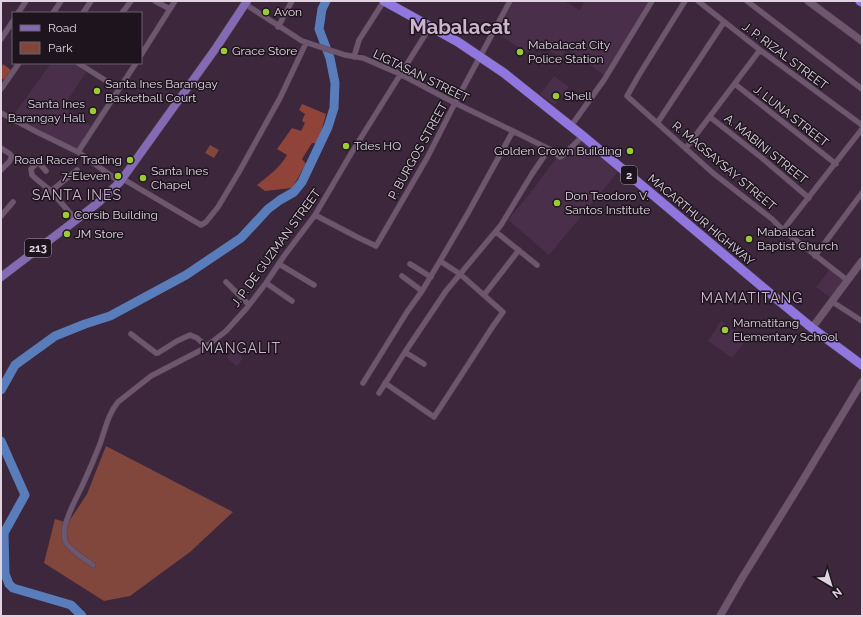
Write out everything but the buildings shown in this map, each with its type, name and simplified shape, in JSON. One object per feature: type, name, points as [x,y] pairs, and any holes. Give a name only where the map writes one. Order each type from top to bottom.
[{"type":"highway","name":"MACARTHUR HIGHWAY","points":[[384,1],[458,42],[504,73],[571,126],[812,328],[862,365]]},
{"type":"main road","points":[[808,1],[862,41]]},
{"type":"main road","name":"213","points":[[2,274],[99,202],[122,180],[216,48],[246,3]]},
{"type":"main road","points":[[812,328],[862,261]]},
{"type":"main road","points":[[720,616],[862,382]]},
{"type":"street","points":[[19,12],[26,1]]},
{"type":"street","points":[[54,12],[61,1]]},
{"type":"street","points":[[123,12],[131,1]]},
{"type":"street","points":[[154,1],[170,9]]},
{"type":"street","points":[[142,53],[175,1]]},
{"type":"street","points":[[278,27],[292,1]]},
{"type":"street","points":[[354,57],[359,40],[384,1]]},
{"type":"street","name":"P. BURGOS STREET","points":[[315,215],[357,238],[376,246],[427,158],[510,1]]},
{"type":"street","points":[[571,126],[604,80],[652,1]]},
{"type":"street","name":"R. MAGSAYSAY STREET","points":[[685,1],[627,96],[713,172],[772,219],[815,256],[847,280]]},
{"type":"street","name":"J. P. RIZAL STREET","points":[[698,1],[760,50],[862,125]]},
{"type":"street","points":[[747,1],[862,89]]},
{"type":"street","points":[[83,12],[88,2]]},
{"type":"street","name":"LIGTASAN STREET","points":[[246,3],[278,27],[306,43],[345,55],[362,58],[400,74],[549,149],[560,157],[583,136]]},
{"type":"street","points":[[1,39],[12,22]]},
{"type":"street","points":[[658,122],[724,22]]},
{"type":"street","name":"J. P. DE GUZMAN STREET","points":[[93,565],[70,547],[66,542],[64,528],[83,485],[112,411],[118,402],[151,376],[203,349],[226,331],[249,305],[315,215],[352,152],[430,27]]},
{"type":"street","points":[[1,113],[78,152],[122,180],[201,225],[206,222],[218,207],[239,172],[280,98],[306,43]]},
{"type":"street","points":[[686,148],[760,50]]},
{"type":"street","points":[[1,89],[18,64]]},
{"type":"street","points":[[78,152],[135,64]]},
{"type":"street","points":[[86,65],[119,89]]},
{"type":"street","name":"J. LUNA STREET","points":[[735,84],[836,164]]},
{"type":"street","name":"A. MABINI STREET","points":[[710,117],[809,198]]},
{"type":"street","points":[[783,230],[862,130]]},
{"type":"street","points":[[363,383],[431,277],[513,131]]},
{"type":"street","points":[[1,148],[12,157],[1,170]]},
{"type":"street","points":[[379,393],[446,291],[496,232],[549,149]]},
{"type":"street","points":[[46,171],[39,163],[31,169],[32,175],[51,191],[76,220]]},
{"type":"street","points":[[51,191],[77,170]]},
{"type":"street","points":[[815,256],[862,193]]},
{"type":"street","points":[[1,216],[13,202]]},
{"type":"street","points":[[496,232],[537,265]]},
{"type":"street","points":[[484,295],[519,250]]},
{"type":"street","points":[[385,383],[434,417],[492,326],[504,312],[460,274],[440,261]]},
{"type":"street","points":[[278,264],[314,285]]},
{"type":"street","points":[[410,264],[431,277]]},
{"type":"street","points":[[402,276],[422,291]]},
{"type":"street","points":[[226,282],[249,305]]},
{"type":"street","points":[[266,283],[292,301]]},
{"type":"street","points":[[831,301],[862,321]]},
{"type":"street","points":[[131,334],[156,353],[190,335],[197,338],[206,346]]},
{"type":"street","points":[[405,352],[424,364]]},
{"type":"shaded area","points":[[514,1],[564,1],[580,10],[584,1],[649,1],[604,75],[567,49],[560,58],[536,42],[528,53],[496,33]]},
{"type":"shaded area","points":[[3,64],[11,70],[4,80],[1,78],[1,68]]},
{"type":"shaded area","points":[[50,64],[76,64],[87,71],[63,107],[91,126],[76,151],[13,116]]},
{"type":"shaded area","points":[[554,76],[569,87],[555,105],[540,94]]},
{"type":"shaded area","points":[[302,104],[326,114],[318,144],[312,143],[302,159],[306,164],[292,188],[265,191],[257,185],[277,168],[287,155],[277,149],[292,128],[301,131],[305,123],[302,121],[305,114],[299,110]]},
{"type":"shaded area","name":"Don Teodoro V. Santos Institute","points":[[580,139],[618,172],[549,255],[508,220],[557,157]]},
{"type":"shaded area","points":[[830,269],[846,282],[832,299],[816,287]]},
{"type":"shaded area","name":"Mamatitang Elementary School","points":[[721,321],[746,340],[732,358],[708,341]]},
{"type":"shaded area","points":[[233,350],[243,358],[237,366],[227,358]]},
{"type":"green space","points":[[210,145],[219,150],[214,158],[205,153]]},
{"type":"green space","points":[[106,446],[233,512],[190,552],[130,596],[104,601],[44,563],[55,519],[68,523],[87,494]]},
{"type":"waterway","points":[[1,390],[15,365],[55,336],[110,316],[186,275],[241,238],[268,209],[294,192],[302,182],[328,127],[334,108],[335,83],[330,58],[319,29],[322,9],[326,1]]},
{"type":"waterway","points":[[1,441],[25,495],[4,533],[5,574],[9,584],[13,588],[71,605],[82,616]]},
{"type":"place","name":"Avon","points":[[266,12]]},
{"type":"place","name":"Grace Store","points":[[224,51]]},
{"type":"place","name":"Mabalacat City Police Station","points":[[520,52]]},
{"type":"place","name":"Santa Ines Barangay Basketball Court","points":[[97,91]]},
{"type":"place","name":"Shell","points":[[556,96]]},
{"type":"place","name":"Santa Ines Barangay Hall","points":[[93,111]]},
{"type":"place","name":"Tdes HQ","points":[[346,146]]},
{"type":"place","name":"Golden Crown Building","points":[[630,151]]},
{"type":"place","name":"Road Racer Trading","points":[[130,160]]},
{"type":"place","name":"7-Eleven","points":[[118,176]]},
{"type":"place","name":"Santa Ines Chapel","points":[[143,178]]},
{"type":"place","name":"Don Teodoro V. Santos Institute","points":[[557,203]]},
{"type":"place","name":"Corsib Building","points":[[66,215]]},
{"type":"place","name":"JM Store","points":[[67,234]]},
{"type":"place","name":"Mabalacat Baptist Church","points":[[749,239]]},
{"type":"place","name":"Mamatitang Elementary School","points":[[725,330]]},
{"type":"district","name":"Mabalacat","points":[[460,27]]},
{"type":"district","name":"SANTA INES","points":[[77,195]]},
{"type":"district","name":"MAMATITANG","points":[[752,298]]},
{"type":"district","name":"MANGALIT","points":[[241,348]]}]
